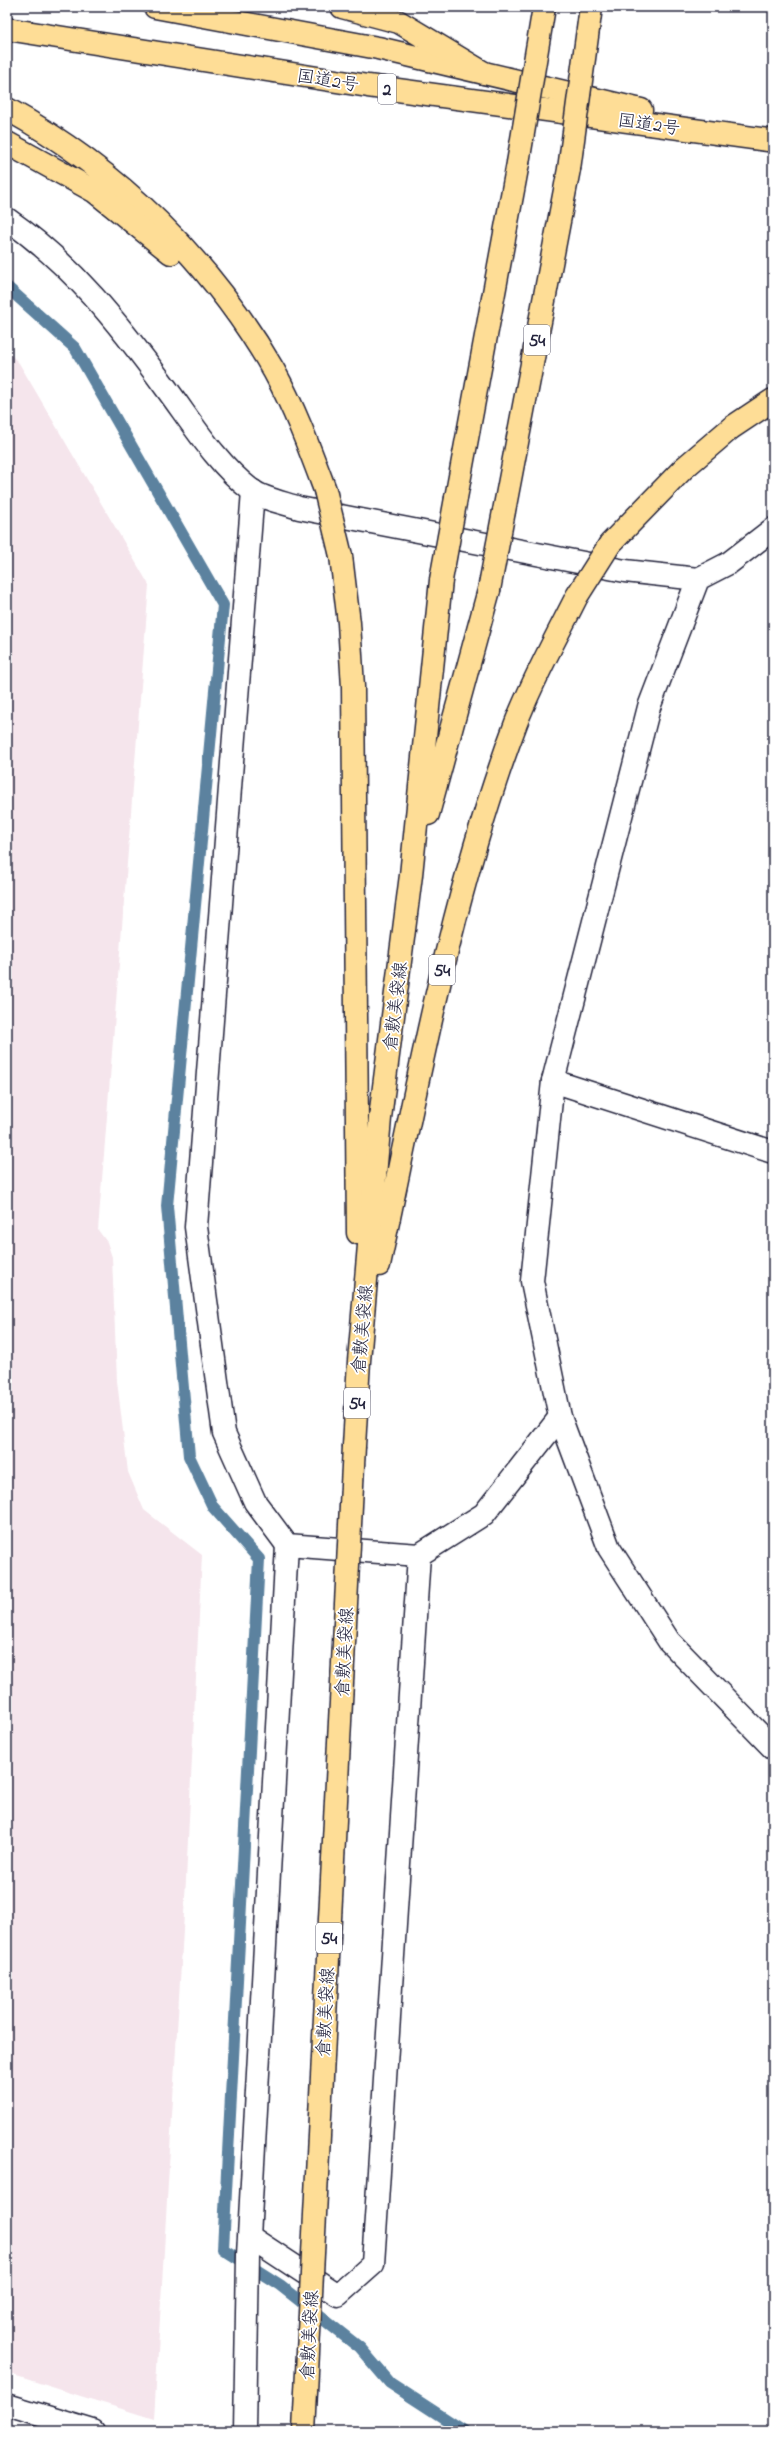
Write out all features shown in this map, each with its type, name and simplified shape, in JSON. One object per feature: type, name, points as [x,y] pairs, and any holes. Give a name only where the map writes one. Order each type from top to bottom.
[{"type":"highway","name":"国道2号","points":[[155,7],[378,48],[771,140]]},
{"type":"highway","points":[[342,7],[400,22],[484,73]]},
{"type":"highway","points":[[411,875],[441,580],[518,163],[544,7]]},
{"type":"highway","name":"54","points":[[411,875],[489,590],[569,169],[591,7]]},
{"type":"highway","name":"国道2号","points":[[7,29],[368,86],[771,140]]},
{"type":"highway","points":[[7,109],[39,127],[96,166],[150,212],[204,270],[242,319],[274,372],[300,424],[325,490],[341,556],[349,623],[353,687],[359,1360]]},
{"type":"highway","points":[[7,143],[94,191],[151,235],[242,319]]},
{"type":"highway","name":"54","points":[[359,1360],[444,960],[491,795],[517,722],[577,596],[610,544],[684,468],[731,428],[773,400]]},
{"type":"highway","name":"倉敷美袋線","points":[[304,2431],[359,1360],[380,1118],[411,875]]},
{"type":"street","points":[[7,219],[35,238],[88,288],[132,342],[224,466],[253,491],[299,508],[626,571],[698,579],[729,564],[773,529]]},
{"type":"street","points":[[246,2431],[249,2246],[287,1545],[255,1502],[224,1433],[196,1228],[253,491]]},
{"type":"street","points":[[698,579],[649,707],[553,1081],[532,1281],[560,1417],[609,1548],[669,1641],[773,1748]]},
{"type":"street","points":[[553,1081],[773,1152]]},
{"type":"street","points":[[287,1545],[419,1556],[484,1514],[560,1417]]},
{"type":"street","points":[[249,2246],[338,2295],[373,2264],[419,1556]]},
{"type":"street","points":[[7,2405],[93,2431]]},
{"type":"shaded area","points":[[7,351],[19,363],[149,585],[98,1230],[107,1242],[112,1257],[117,1381],[128,1472],[144,1510],[202,1555],[186,1880],[154,2419],[7,2373]]},
{"type":"waterway","points":[[7,287],[75,348],[223,605],[167,1206],[189,1456],[213,1507],[259,1559],[223,2249],[280,2285],[360,2348],[390,2383],[464,2431]]}]
